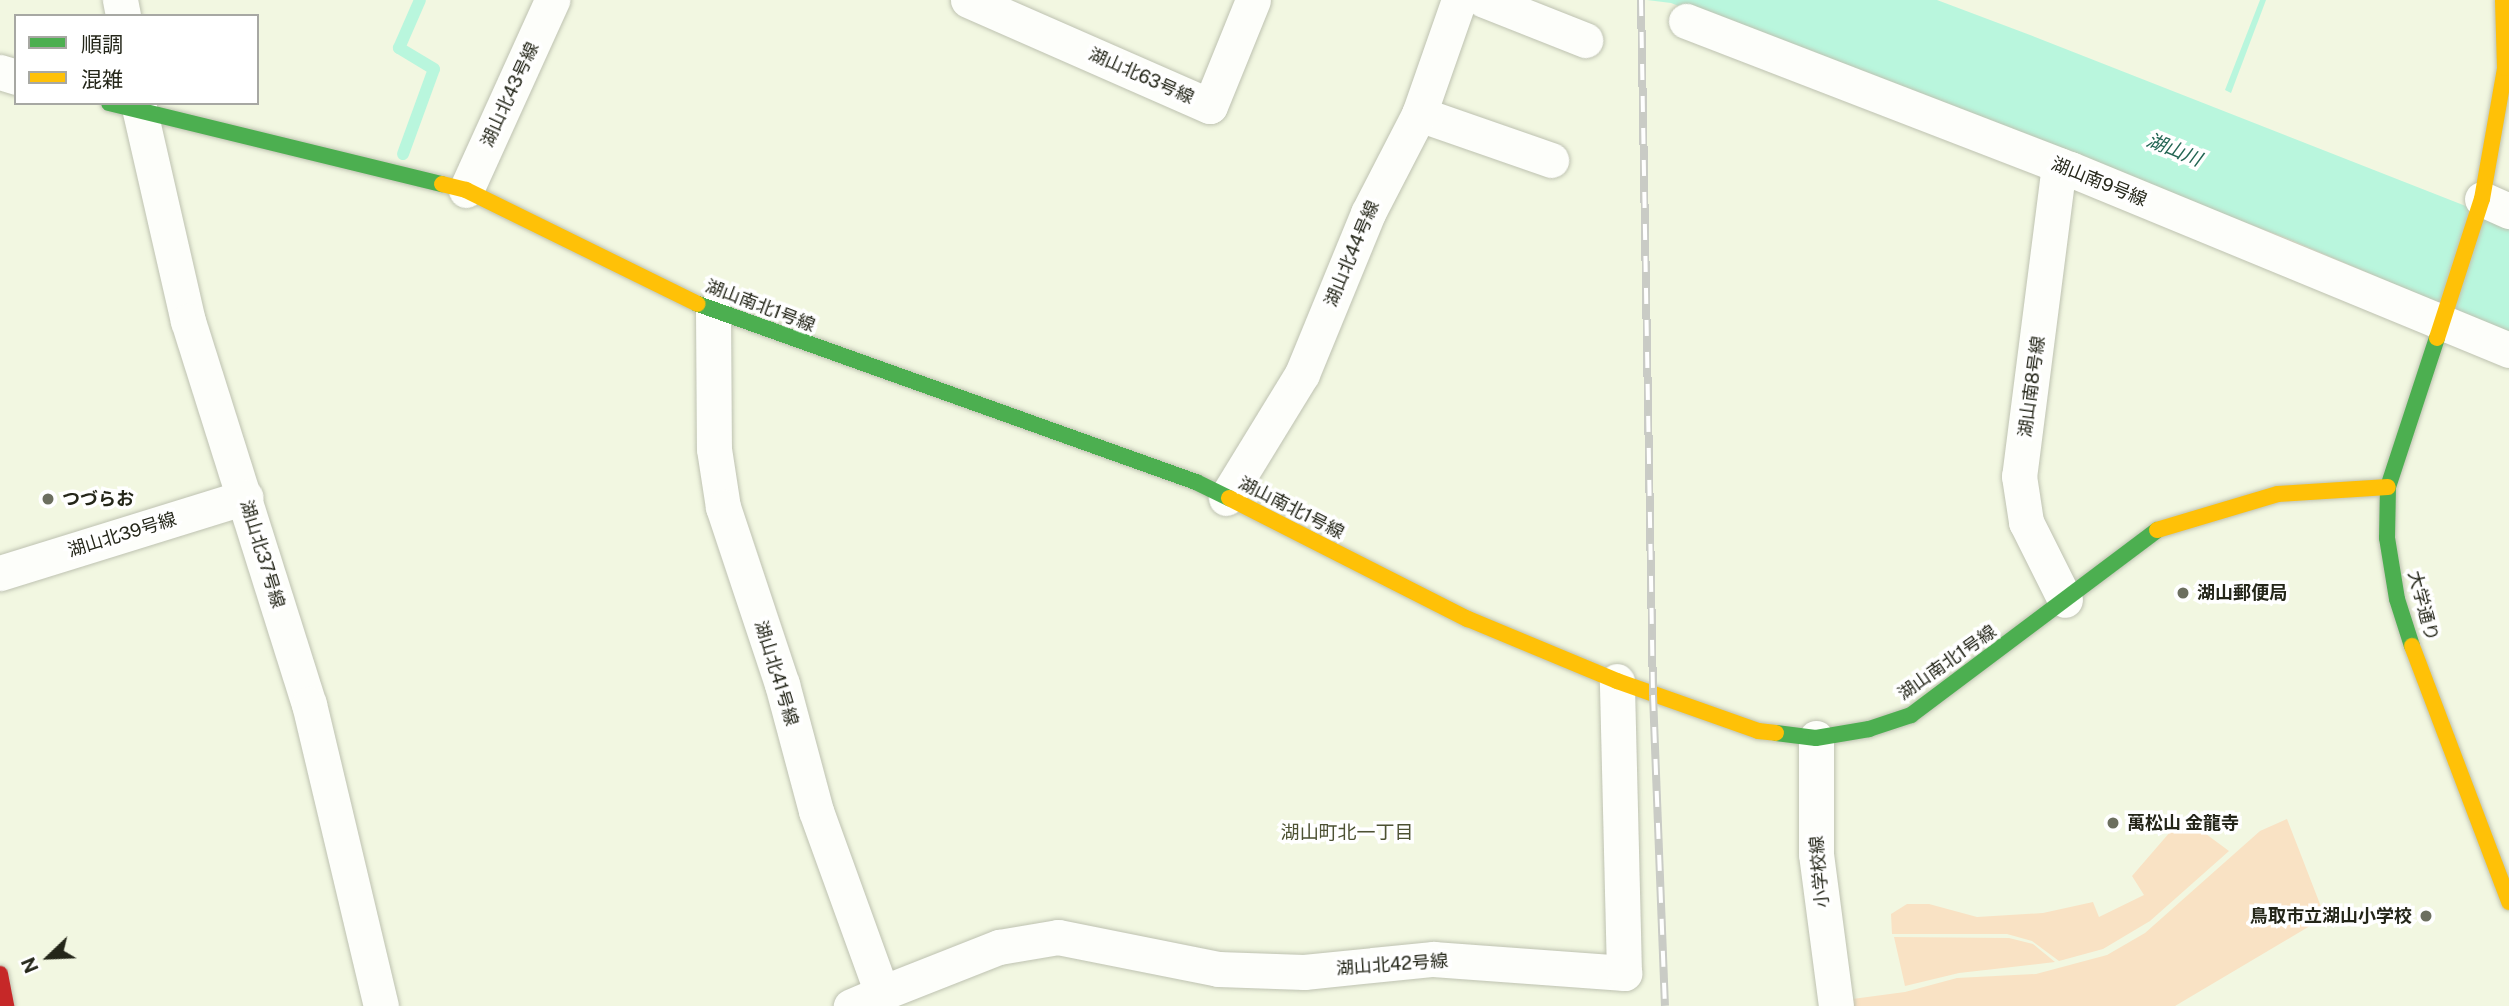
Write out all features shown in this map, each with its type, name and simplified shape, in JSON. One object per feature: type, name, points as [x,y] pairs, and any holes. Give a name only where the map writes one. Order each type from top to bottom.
[{"type":"street","name":"湖山北43号線","points":[[466,190],[552,0]]},
{"type":"street","name":"湖山北63号線","points":[[968,0],[1210,106],[1253,0]]},
{"type":"street","name":"湖山北44号線","points":[[1226,498],[1302,374],[1368,213],[1419,114],[1459,0]]},
{"type":"street","points":[[1484,0],[1585,40]]},
{"type":"street","points":[[2490,205],[2507,68],[2503,0]]},
{"type":"street","name":"湖山南9号線","points":[[1686,21],[2059,165],[2441,318],[2509,350]]},
{"type":"street","name":"湖山南北1号線","points":[[129,106],[272,139],[466,190],[713,311],[1196,482],[1468,619],[1617,681],[1758,731],[1816,738],[1869,729],[1911,715],[2156,530],[2196,515],[2278,494],[2388,486]]},
{"type":"street","name":"湖山北37号線","points":[[129,106],[188,321],[309,704],[381,1006]]},
{"type":"street","points":[[1419,114],[1551,160]]},
{"type":"street","name":"湖山南8号線","points":[[2059,165],[2019,476],[2026,522],[2065,600]]},
{"type":"street","name":"大学通り","points":[[2490,205],[2441,318],[2388,486],[2388,538],[2397,598],[2509,902]]},
{"type":"street","name":"湖山北41号線","points":[[713,311],[714,449],[723,507],[782,684],[866,999]]},
{"type":"street","name":"湖山北39号線","points":[[0,573],[244,496]]},
{"type":"street","name":"湖山北42号線","points":[[866,999],[999,947],[1058,937],[1218,969],[1304,972],[1433,959],[1624,973],[1617,681]]},
{"type":"street","name":"小学校線","points":[[1816,738],[1816,854],[1836,1006]]},
{"type":"street","points":[[0,974],[6,1006]]},
{"type":"shaded area","points":[[2183,817],[2229,851],[2150,921],[2103,949],[2059,961],[2032,941],[2007,934],[1892,934],[1891,914],[1907,904],[1929,904],[1977,917],[2043,913],[2093,902],[2099,917],[2144,895],[2132,876]]},
{"type":"shaded area","points":[[2287,819],[2325,917],[2175,1006],[1846,1006],[1845,1000],[1905,992],[1957,978],[2036,974],[2107,955],[2145,933],[2260,831]]},
{"type":"shaded area","points":[[1894,937],[2009,938],[2033,944],[2055,962],[1959,973],[1905,986]]},
{"type":"water","name":"湖山川","points":[[1647,0],[1937,0],[2035,37],[2509,223],[2509,333],[2291,240],[1671,3]]},
{"type":"water","points":[[2260,0],[2266,0],[2231,93],[2225,90]]},
{"type":"waterway","points":[[403,154],[434,69],[399,48],[420,0]]},
{"type":"railway","points":[[1641,0],[1653,695],[1665,1006]]},
{"type":"traffic: fast","points":[[117,105],[442,184]]},
{"type":"traffic: fast","points":[[698,304],[1196,482],[1229,498]]},
{"type":"traffic: fast","points":[[2412,646],[2397,599],[2387,538],[2388,487],[2437,338]]},
{"type":"traffic: fast","points":[[1776,733],[1816,738],[1869,729],[1911,715],[2157,530]]},
{"type":"traffic: slow","points":[[2437,338],[2482,199],[2505,68],[2503,0]]},
{"type":"traffic: slow","points":[[442,184],[466,190],[698,304]]},
{"type":"traffic: slow","points":[[2157,530],[2278,494],[2388,487]]},
{"type":"traffic: slow","points":[[1229,498],[1468,619],[1617,681],[1758,731],[1776,733]]},
{"type":"traffic: slow","points":[[2412,646],[2509,902]]},
{"type":"traffic: jam","points":[[0,974],[6,1006]]},
{"type":"place","name":"つづらお","points":[[48,499]]},
{"type":"place","name":"湖山郵便局","points":[[2183,593]]},
{"type":"place","name":"萬松山 金龍寺","points":[[2113,823]]},
{"type":"place","name":"鳥取市立湖山小学校","points":[[2426,916]]},
{"type":"district","name":"湖山町北一丁目","points":[[1347,833]]}]
